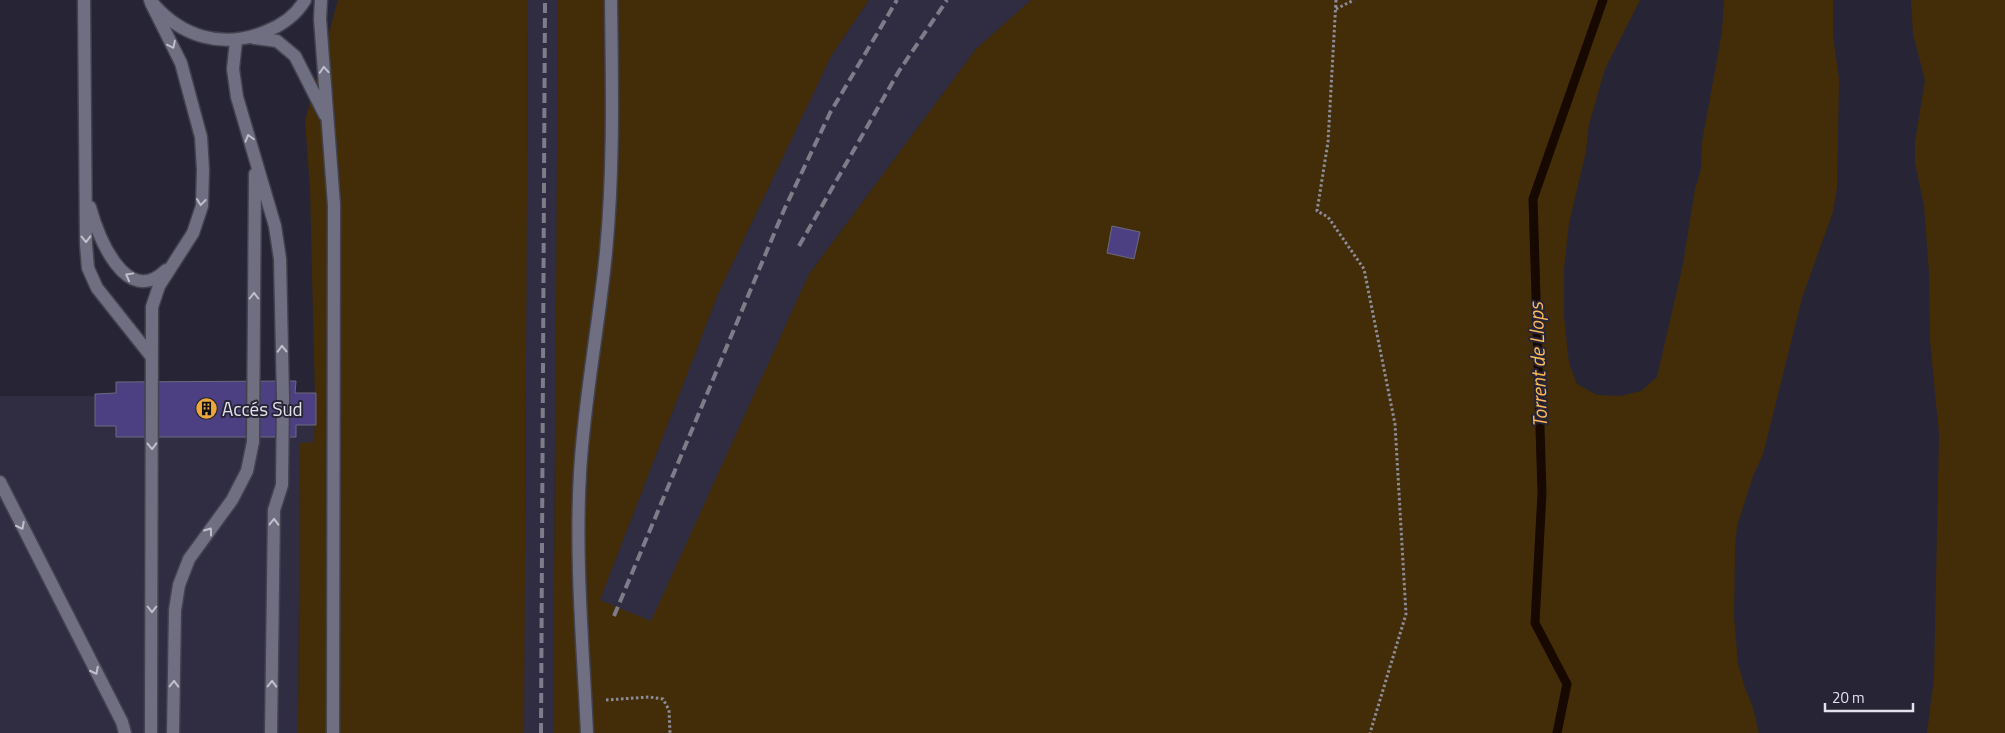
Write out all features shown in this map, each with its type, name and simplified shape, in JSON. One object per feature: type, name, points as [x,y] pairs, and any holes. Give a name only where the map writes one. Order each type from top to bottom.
[{"type":"street","points":[[84,0],[86,244],[88,268],[97,288],[151,356]]},
{"type":"street","points":[[150,0],[170,22],[196,35],[236,41],[253,37],[280,26],[301,7],[305,0]]},
{"type":"street","points":[[150,0],[181,63],[201,137],[204,170],[202,206],[193,233],[159,286],[152,308],[151,733]]},
{"type":"street","points":[[321,0],[320,19],[334,205],[333,733]]},
{"type":"street","points":[[587,733],[578,536],[583,420],[606,254],[612,179],[611,0]]},
{"type":"street","points":[[253,37],[277,41],[295,56],[327,119]]},
{"type":"street","points":[[236,41],[233,69],[237,97],[275,226],[280,259],[282,308],[282,485],[274,510],[271,733]]},
{"type":"street","points":[[173,733],[175,610],[179,584],[189,559],[232,500],[247,471],[253,442],[255,159]]},
{"type":"street","points":[[86,190],[95,225],[108,253],[127,276],[137,280],[148,280],[161,275],[172,265]]},
{"type":"street","points":[[0,482],[122,722],[125,733]]},
{"type":"path","points":[[1336,0],[1328,142],[1317,211],[1328,217],[1364,269],[1395,424],[1406,614],[1370,733]]},
{"type":"path","points":[[1336,9],[1354,0]]},
{"type":"path","points":[[585,702],[649,697],[663,699],[669,710],[670,733]]},
{"type":"shaded area","points":[[338,0],[528,0],[524,733],[298,733],[300,443],[314,442],[315,400],[310,188],[305,121]]},
{"type":"shaded area","points":[[528,0],[558,0],[553,733],[524,733]]},
{"type":"shaded area","points":[[558,0],[869,0],[831,56],[718,294],[600,600],[651,621],[809,274],[976,49],[1031,0],[1640,0],[1605,69],[1589,124],[1586,151],[1569,223],[1564,268],[1564,317],[1569,363],[1577,384],[1597,395],[1620,396],[1641,391],[1657,377],[1683,264],[1695,189],[1701,169],[1702,142],[1722,32],[1724,0],[1833,0],[1833,36],[1839,79],[1837,187],[1833,212],[1802,298],[1763,454],[1753,476],[1737,526],[1734,617],[1738,664],[1753,708],[1759,733],[553,733]]},
{"type":"shaded area","points":[[869,0],[1031,0],[976,49],[809,274],[651,622],[600,600],[718,294],[831,56]]},
{"type":"shaded area","points":[[1911,0],[2005,0],[2005,733],[1927,733],[1934,678],[1939,434],[1930,341],[1929,272],[1924,206],[1915,163],[1915,142],[1925,80],[1913,34]]},
{"type":"shaded area","points":[[0,396],[315,400],[314,442],[300,444],[298,733],[0,733]]},
{"type":"building","points":[[1112,226],[1140,232],[1134,259],[1107,253]]},
{"type":"building","name":"Accés Sud","points":[[296,381],[295,393],[316,393],[316,425],[296,425],[296,437],[116,437],[116,426],[95,426],[95,394],[116,393],[116,382]]},
{"type":"waterway","name":"Torrent de Llops","points":[[1557,733],[1567,684],[1535,623],[1542,493],[1533,199],[1603,0]]},
{"type":"railway","points":[[541,733],[545,0]]},
{"type":"railway","points":[[614,616],[784,210],[830,113],[897,0]]},
{"type":"railway","points":[[799,246],[899,71],[947,0]]},
{"type":"place","name":"Accés Sud","points":[[206,409]]}]
